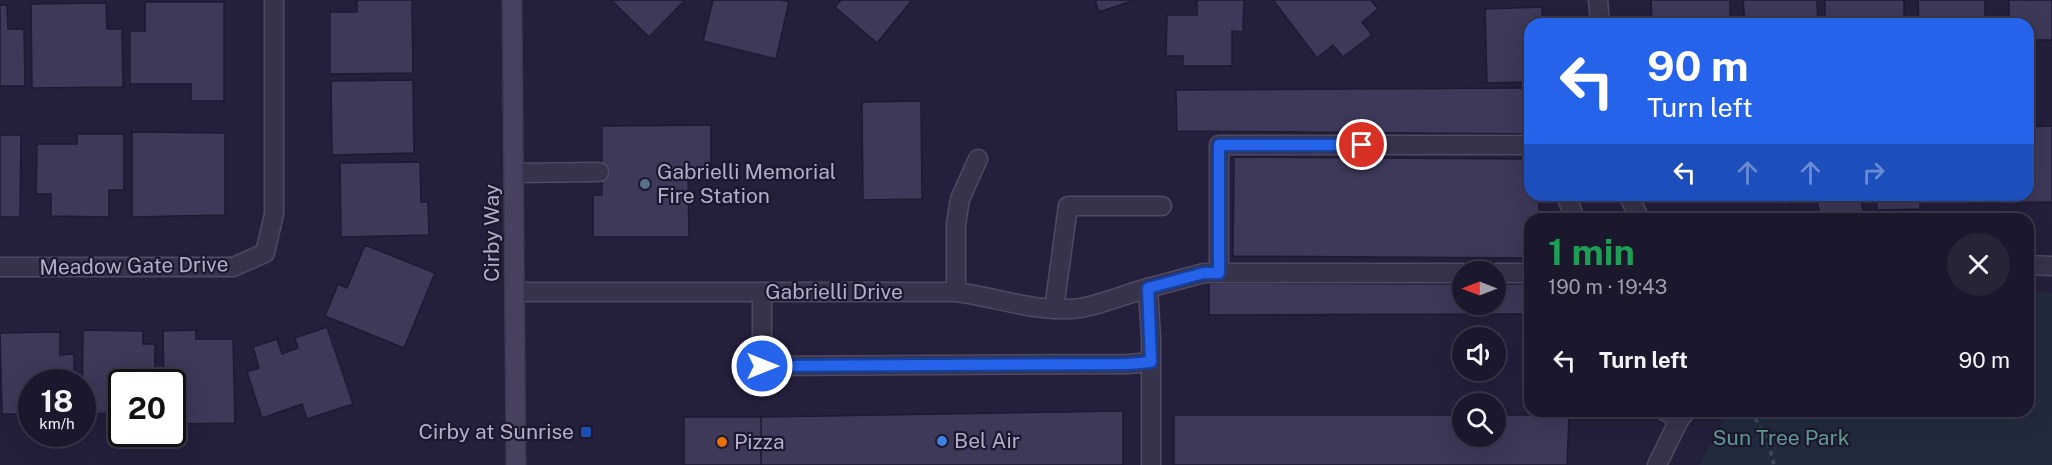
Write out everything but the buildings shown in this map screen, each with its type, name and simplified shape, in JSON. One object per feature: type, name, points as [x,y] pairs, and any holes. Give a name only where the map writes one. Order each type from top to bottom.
[{"type":"main road","name":"Cirby Way","points":[[512,0],[516,465]]},
{"type":"street","name":"Meadow Gate Drive","points":[[0,267],[233,267],[265,253],[274,214],[274,0]]},
{"type":"street","points":[[1598,0],[1600,18]]},
{"type":"street","points":[[1219,273],[1219,145],[1524,145]]},
{"type":"street","points":[[956,292],[956,224],[960,199],[978,159]]},
{"type":"street","points":[[514,173],[599,172]]},
{"type":"street","points":[[1054,309],[1068,206],[1162,206]]},
{"type":"street","points":[[2034,265],[2052,266]]},
{"type":"street","name":"Gabrielli Drive","points":[[515,292],[956,292],[983,295],[1025,307],[1054,309],[1082,308],[1204,273],[1452,273]]},
{"type":"street","points":[[1506,273],[1524,273]]},
{"type":"street","points":[[1148,288],[1151,465]]},
{"type":"street","points":[[762,292],[762,366],[1151,362]]},
{"type":"street","points":[[1657,465],[1676,417]]},
{"type":"path","points":[[1754,417],[1768,441],[1774,465]]},
{"type":"green space","name":"Sun Tree Park","points":[[2034,292],[2052,293],[2052,465],[1699,465],[1726,417],[2034,417]]},
{"type":"place","name":"Gabrielli Memorial Fire Station","points":[[645,184]]},
{"type":"place","name":"Cirby at Sunrise","points":[[586,432]]},
{"type":"place","name":"Bel Air","points":[[942,441]]},
{"type":"place","name":"Pizza","points":[[722,442]]},
{"type":"route","points":[[762,366],[1151,362],[1148,288],[1204,273],[1219,273],[1219,145],[1362,145]]}]
